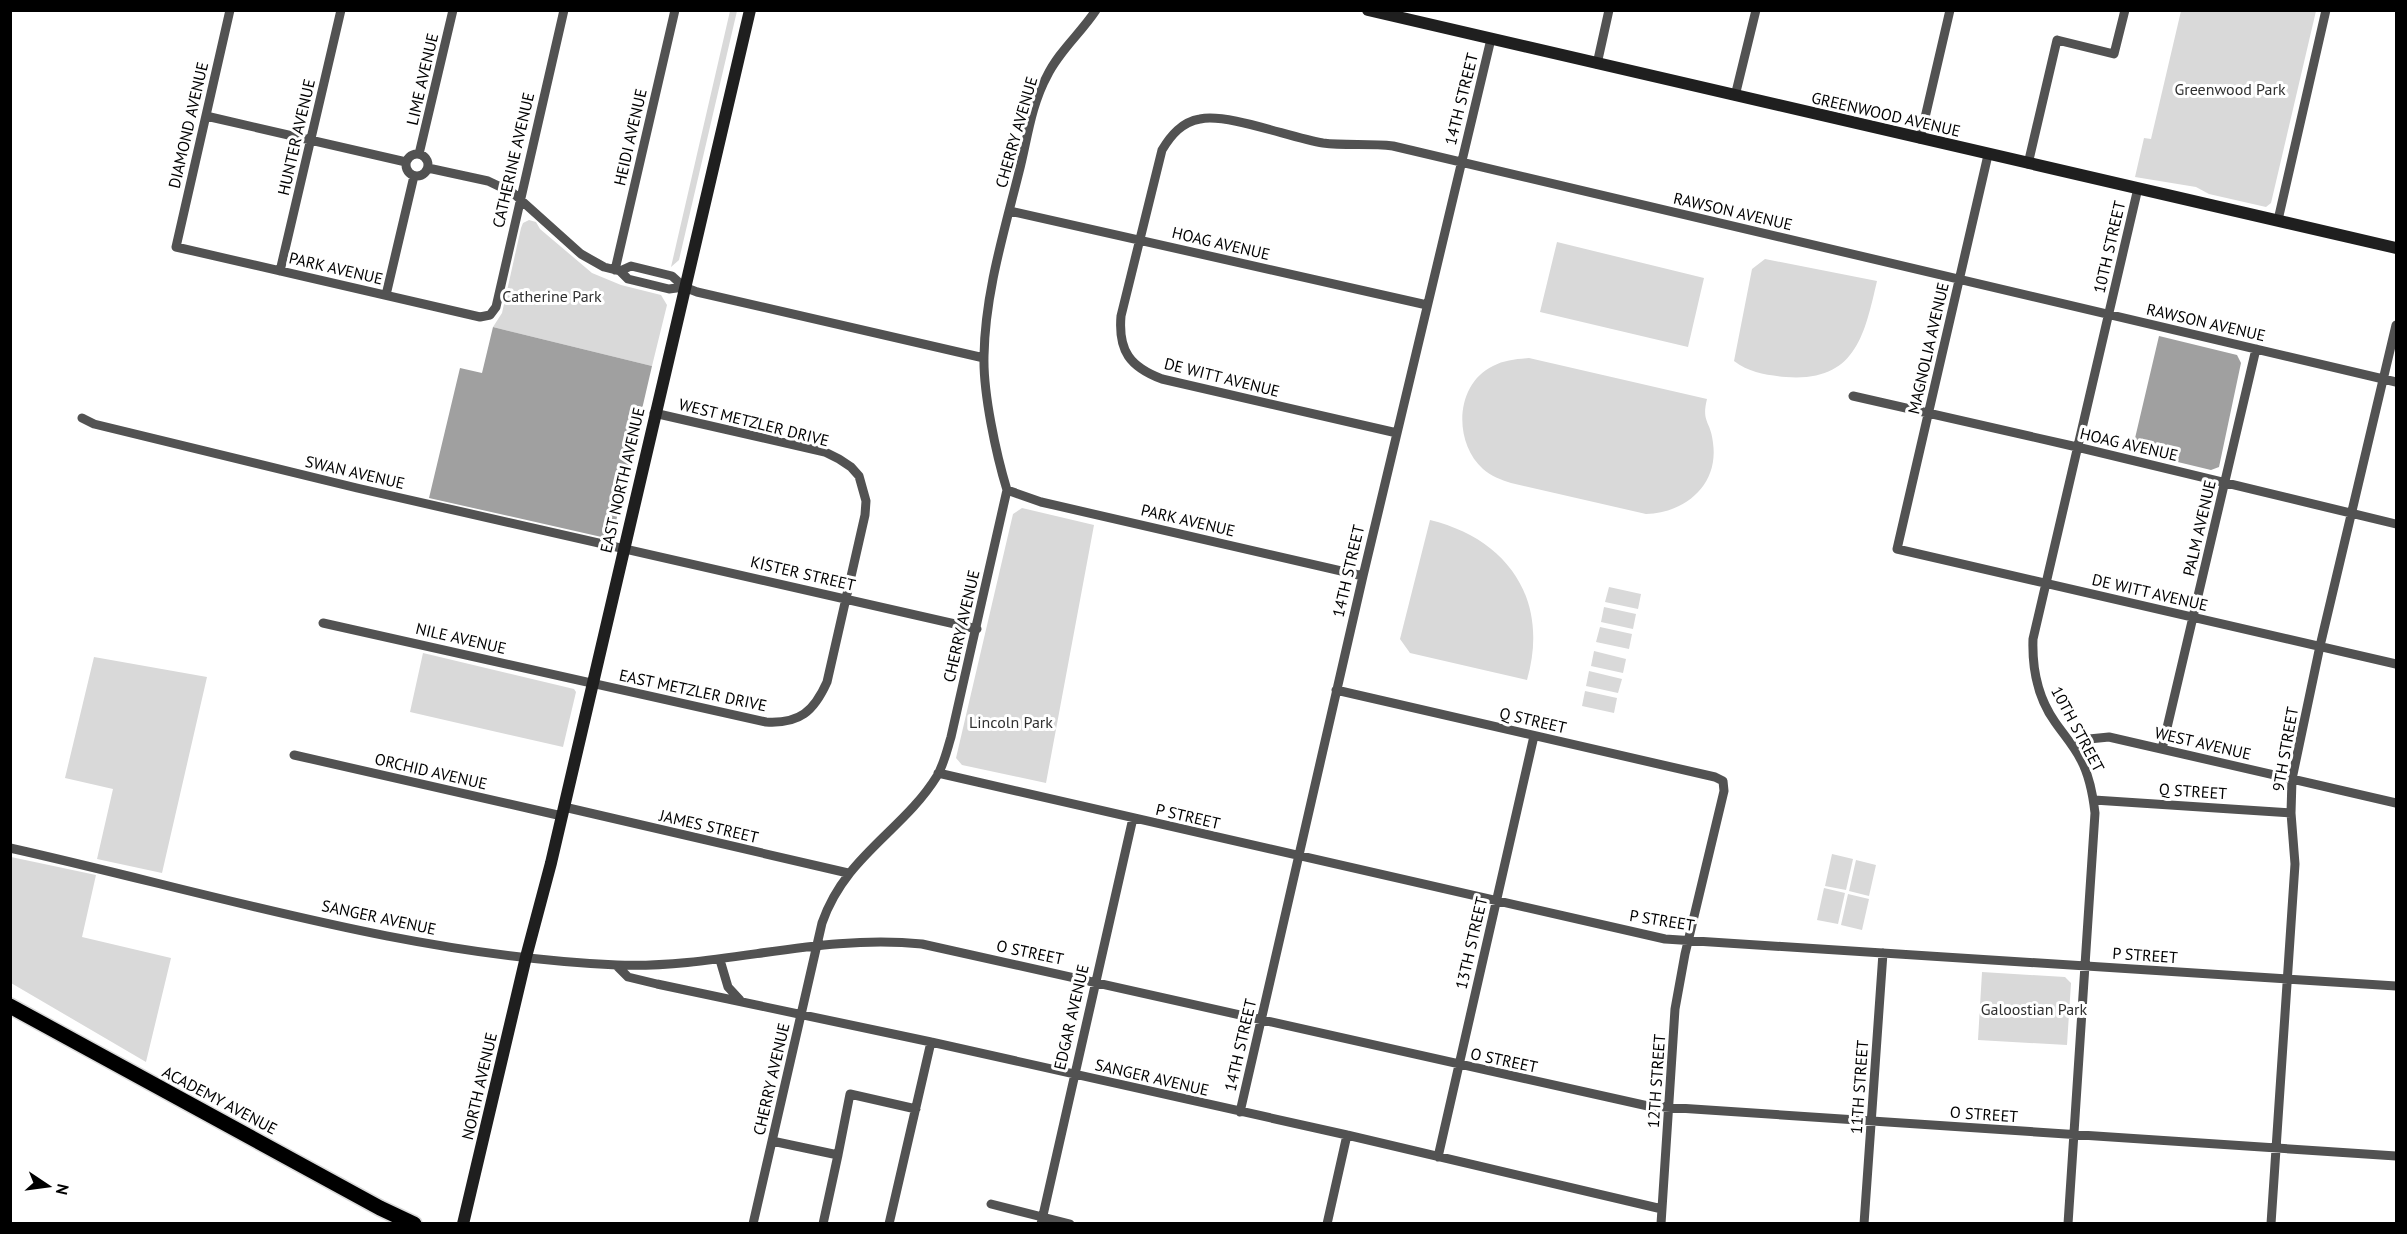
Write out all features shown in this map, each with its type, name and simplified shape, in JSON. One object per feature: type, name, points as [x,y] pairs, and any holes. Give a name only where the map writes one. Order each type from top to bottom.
[{"type":"main road","name":"ACADEMY AVENUE","points":[[10,1006],[414,1224]]},
{"type":"street","name":"DIAMOND AVENUE","points":[[176,247],[230,10]]},
{"type":"street","name":"HUNTER AVENUE","points":[[280,271],[342,10]]},
{"type":"street","name":"LIME AVENUE","points":[[419,154],[453,10]]},
{"type":"street","name":"CATHERINE AVENUE","points":[[490,315],[496,307],[519,198],[564,10]]},
{"type":"street","name":"HEIDI AVENUE","points":[[617,271],[675,10]]},
{"type":"street","name":"EAST NORTH AVENUE","points":[[526,957],[563,812],[654,413],[750,10]]},
{"type":"street","name":"CHERRY AVENUE","points":[[753,1224],[817,944],[828,906],[848,873],[920,799],[938,773],[951,737],[1007,490],[1000,467],[986,385],[984,358],[988,313],[1010,211],[1041,87],[1062,53],[1096,10]]},
{"type":"street","name":"GREENWOOD AVENUE","points":[[1368,10],[2397,248]]},
{"type":"street","points":[[1597,64],[1609,10]]},
{"type":"street","points":[[1736,96],[1756,10]]},
{"type":"street","points":[[1920,139],[1950,10]]},
{"type":"street","points":[[2028,164],[2057,40],[2114,54],[2125,10]]},
{"type":"street","points":[[2278,220],[2326,10]]},
{"type":"street","name":"14TH STREET","points":[[1240,1112],[1336,690],[1491,39]]},
{"type":"street","points":[[206,116],[406,162]]},
{"type":"street","name":"RAWSON AVENUE","points":[[1139,240],[1162,150],[1169,138],[1179,128],[1200,119],[1222,119],[1326,143],[1393,146],[2397,382]]},
{"type":"street","points":[[419,154],[427,160],[428,168],[424,174],[414,176],[407,171],[406,162],[412,155],[419,154]]},
{"type":"street","name":"MAGNOLIA AVENUE","points":[[1897,549],[1988,155]]},
{"type":"street","points":[[428,168],[488,182],[513,193],[581,254],[604,267],[617,271],[631,266],[672,276],[684,287],[697,292],[984,358]]},
{"type":"street","points":[[386,295],[414,176]]},
{"type":"street","name":"10TH STREET","points":[[2068,1224],[2094,800],[2087,771],[2043,699],[2034,669],[2033,639],[2138,188]]},
{"type":"street","name":"HOAG AVENUE","points":[[1010,211],[1427,305]]},
{"type":"street","name":"DE WITT AVENUE","points":[[1139,240],[1120,329],[1122,345],[1136,366],[1162,380],[1397,433]]},
{"type":"street","name":"PARK AVENUE","points":[[176,247],[480,317],[490,315]]},
{"type":"street","name":"9TH STREET","points":[[2271,1224],[2295,864],[2291,813],[2292,779],[2320,646],[2397,325]]},
{"type":"street","name":"PALM AVENUE","points":[[2162,749],[2256,349]]},
{"type":"street","name":"HOAG AVENUE","points":[[1853,396],[2397,524]]},
{"type":"street","name":"WEST METZLER DRIVE","points":[[654,413],[825,452],[852,467],[864,489],[866,501],[865,515],[846,599]]},
{"type":"street","name":"SWAN AVENUE","points":[[82,418],[105,427],[623,549]]},
{"type":"street","name":"PARK AVENUE","points":[[1007,490],[1041,502],[1363,576]]},
{"type":"street","name":"KISTER STREET","points":[[623,549],[977,629]]},
{"type":"street","name":"DE WITT AVENUE","points":[[1897,549],[2397,664]]},
{"type":"street","name":"EAST METZLER DRIVE","points":[[592,683],[766,722],[782,723],[797,719],[808,712],[819,700],[827,682],[846,599]]},
{"type":"street","name":"NILE AVENUE","points":[[323,623],[592,683]]},
{"type":"street","name":"Q STREET","points":[[1336,690],[1715,777],[1723,781]]},
{"type":"street","name":"13TH STREET","points":[[1438,1157],[1534,736]]},
{"type":"street","name":"WEST AVENUE","points":[[2074,747],[2089,739],[2109,736],[2397,803]]},
{"type":"street","name":"ORCHID AVENUE","points":[[294,755],[563,812]]},
{"type":"street","name":"P STREET","points":[[938,773],[1665,939],[2397,986]]},
{"type":"street","name":"12TH STREET","points":[[1661,1224],[1676,1009],[1689,941],[1724,791],[1723,781]]},
{"type":"street","name":"Q STREET","points":[[2094,800],[2291,813]]},
{"type":"street","name":"JAMES STREET","points":[[563,812],[848,873]]},
{"type":"street","name":"EDGAR AVENUE","points":[[1041,1220],[1133,818]]},
{"type":"street","name":"SANGER AVENUE","points":[[10,848],[354,928],[483,954],[616,965],[628,977],[725,1000],[740,1000],[931,1042],[1347,1135],[1662,1209]]},
{"type":"street","name":"O STREET","points":[[616,965],[669,965],[720,960],[817,944],[859,941],[922,944],[1629,1103],[1669,1108],[1871,1122],[2397,1156]]},
{"type":"street","name":"11TH STREET","points":[[1864,1224],[1882,953]]},
{"type":"street","name":"NORTH AVENUE","points":[[463,1224],[526,957]]},
{"type":"street","points":[[720,960],[728,987],[740,1000]]},
{"type":"street","points":[[889,1224],[931,1042]]},
{"type":"street","points":[[823,1224],[850,1094],[916,1109]]},
{"type":"street","points":[[1327,1224],[1347,1135]]},
{"type":"street","points":[[772,1141],[838,1155]]},
{"type":"street","points":[[991,1204],[1041,1220],[1070,1224]]},
{"type":"green space","points":[[730,11],[737,11],[679,260],[671,267]]},
{"type":"green space","name":"Greenwood Park","points":[[2181,11],[2316,11],[2271,203],[2266,207],[2209,194],[2196,187],[2135,177],[2144,138],[2151,139]]},
{"type":"green space","name":"Catherine Park","points":[[529,220],[536,222],[540,229],[592,273],[621,285],[661,295],[667,305],[652,366],[493,327],[502,313],[521,228],[523,223]]},
{"type":"green space","points":[[1557,242],[1704,278],[1688,347],[1540,312]]},
{"type":"green space","points":[[1765,259],[1877,281],[1861,337],[1842,364],[1828,372],[1809,377],[1786,377],[1759,373],[1734,361],[1752,269]]},
{"type":"green space","points":[[1529,358],[1707,399],[1705,413],[1712,436],[1713,458],[1711,472],[1705,484],[1686,502],[1674,508],[1646,514],[1511,483],[1496,478],[1483,469],[1473,458],[1463,429],[1462,414],[1465,399],[1480,374],[1506,361]]},
{"type":"green space","name":"Lincoln Park","points":[[1022,508],[1094,525],[1046,783],[962,765],[956,758],[1013,514]]},
{"type":"green space","points":[[1430,520],[1458,529],[1481,542],[1501,558],[1516,577],[1527,599],[1533,624],[1533,651],[1527,680],[1410,653],[1400,639]]},
{"type":"green space","points":[[1609,587],[1641,594],[1638,609],[1605,602]]},
{"type":"green space","points":[[1604,607],[1636,614],[1633,629],[1601,622]]},
{"type":"green space","points":[[1600,627],[1632,634],[1629,649],[1596,642]]},
{"type":"green space","points":[[1594,651],[1626,659],[1623,673],[1591,666]]},
{"type":"green space","points":[[423,653],[574,689],[576,692],[563,747],[410,712]]},
{"type":"green space","points":[[94,657],[207,677],[162,873],[97,859],[113,789],[65,778]]},
{"type":"green space","points":[[1589,671],[1622,679],[1618,693],[1586,686]]},
{"type":"green space","points":[[1585,691],[1617,698],[1614,713],[1582,706]]},
{"type":"green space","points":[[1832,854],[1853,859],[1846,890],[1825,886]]},
{"type":"green space","points":[[11,857],[96,875],[82,937],[171,958],[146,1062],[11,983]]},
{"type":"green space","points":[[1856,860],[1876,865],[1869,896],[1849,891]]},
{"type":"green space","points":[[1824,888],[1845,893],[1838,924],[1817,920]]},
{"type":"green space","points":[[1848,894],[1869,899],[1862,930],[1841,925]]},
{"type":"green space","name":"Galoostian Park","points":[[1982,972],[2065,977],[2071,983],[2067,1045],[1978,1040]]},
{"type":"shaded area","points":[[493,327],[652,366],[614,530],[606,538],[429,498],[460,368],[482,373]]},
{"type":"shaded area","points":[[2159,336],[2237,355],[2241,363],[2219,467],[2211,470],[2132,451]]}]
